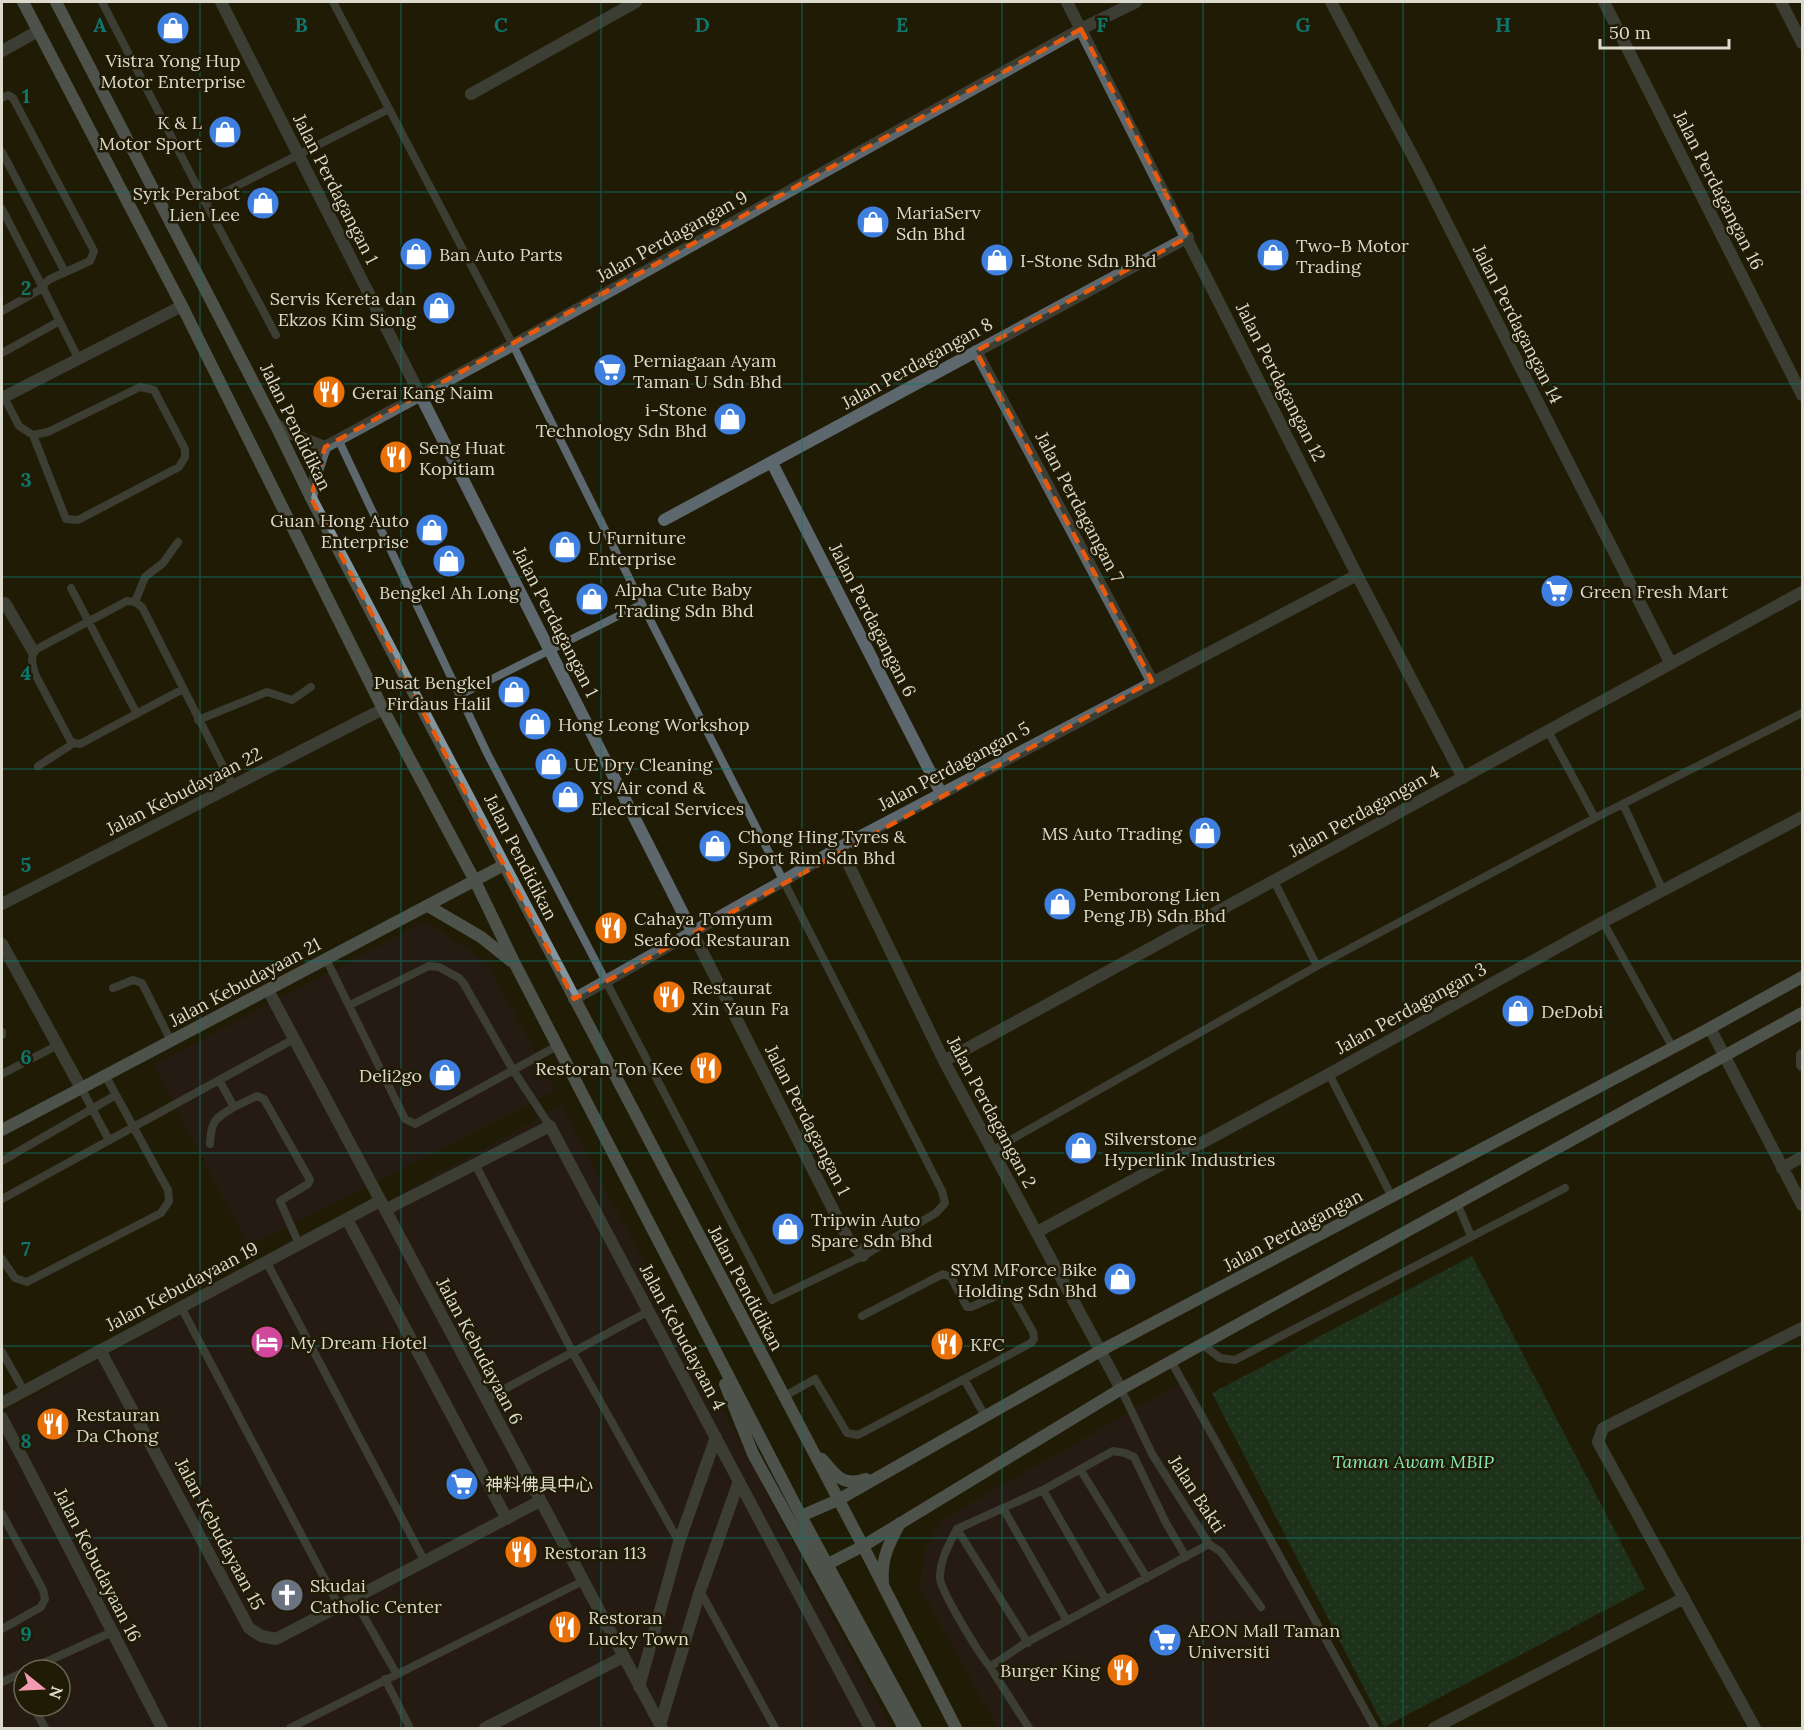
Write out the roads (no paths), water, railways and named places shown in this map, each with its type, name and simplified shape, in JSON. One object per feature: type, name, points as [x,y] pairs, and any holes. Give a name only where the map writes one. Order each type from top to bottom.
[{"type":"main road","points":[[23,2],[182,306],[383,709],[475,881],[514,964],[801,1516],[915,1728]]},
{"type":"main road","name":"Jalan Pendidikan","points":[[56,2],[275,424],[311,498],[956,1728]]},
{"type":"main road","name":"Jalan Kebudayaan 21","points":[[2,1130],[504,865]]},
{"type":"main road","points":[[428,906],[481,937],[514,964]]},
{"type":"main road","name":"Jalan Perdagangan","points":[[801,1516],[838,1500],[1100,1351],[1803,977]]},
{"type":"main road","points":[[828,1564],[862,1546],[1121,1389],[1803,1013]]},
{"type":"main road","points":[[695,1312],[753,1454],[903,1728]]},
{"type":"main road","points":[[803,1434],[836,1476],[847,1482],[858,1482],[891,1470]]},
{"type":"main road","points":[[884,1587],[882,1569],[884,1555],[901,1522]]},
{"type":"street","name":"Jalan Perdagangan 1","points":[[221,2],[847,1237],[864,1256]]},
{"type":"street","points":[[471,94],[636,2]]},
{"type":"street","name":"Jalan Perdagangan 12","points":[[1067,2],[1463,778]]},
{"type":"street","name":"Jalan Perdagangan 9","points":[[325,447],[1081,29],[1136,2]]},
{"type":"street","name":"Jalan Perdagangan 14","points":[[1332,2],[1430,189],[1671,664]]},
{"type":"street","name":"Jalan Perdagangan 16","points":[[1604,2],[1803,394]]},
{"type":"street","points":[[1781,2],[1803,43]]},
{"type":"street","points":[[2,51],[38,31]]},
{"type":"street","name":"Jalan Perdagangan 8","points":[[664,520],[1188,237]]},
{"type":"street","points":[[3,398],[182,306]]},
{"type":"street","name":"Jalan Perdagangan 7","points":[[976,351],[1152,681]]},
{"type":"street","points":[[275,424],[292,434],[325,447],[311,498]]},
{"type":"street","name":"Jalan Perdagangan 6","points":[[772,463],[941,794]]},
{"type":"street","name":"Jalan Perdagangan 5","points":[[574,999],[840,847],[1358,574]]},
{"type":"street","name":"Jalan Perdagangan 4","points":[[944,1061],[1803,592]]},
{"type":"street","points":[[4,603],[33,651]]},
{"type":"street","name":"Jalan Kebudayaan 22","points":[[2,904],[383,709]]},
{"type":"street","name":"Jalan Perdagangan 3","points":[[1037,1232],[1603,922],[1803,817]]},
{"type":"street","name":"Jalan Perdagangan 2","points":[[840,847],[944,1061],[1121,1389]]},
{"type":"street","points":[[2,944],[81,1088]]},
{"type":"street","name":"Jalan Kebudayaan 6","points":[[268,990],[583,1581],[658,1727]]},
{"type":"street","points":[[1710,1028],[1803,1205]]},
{"type":"street","points":[[1803,1054],[1803,1065]]},
{"type":"street","points":[[383,1205],[475,1164],[550,1126]]},
{"type":"street","name":"Jalan Kebudayaan 4","points":[[550,1126],[870,1728]]},
{"type":"street","points":[[1782,1168],[1803,1157]]},
{"type":"street","name":"Jalan Kebudayaan 19","points":[[2,1403],[347,1219],[383,1205]]},
{"type":"street","points":[[347,1219],[507,1519]]},
{"type":"street","points":[[1755,1728],[1598,1442],[1603,1428],[1803,1328]]},
{"type":"street","name":"Jalan Kebudayaan 15","points":[[100,1350],[249,1628],[261,1636],[276,1639],[339,1606]]},
{"type":"street","name":"Jalan Kebudayaan 16","points":[[2,1418],[162,1728]]},
{"type":"street","points":[[639,1687],[679,1542],[716,1437]]},
{"type":"street","points":[[658,1727],[700,1591],[739,1481]]},
{"type":"street","points":[[339,1606],[540,1501]]},
{"type":"street","points":[[1434,1728],[1684,1598]]},
{"type":"street","points":[[485,1728],[623,1657]]},
{"type":"lane","points":[[102,2],[276,335]]},
{"type":"lane","points":[[333,2],[513,345],[642,604],[942,1191],[945,1203],[936,1213],[864,1256],[772,1300],[488,753],[339,441]]},
{"type":"lane","points":[[2,98],[8,95],[13,98],[94,251],[90,261],[50,279],[43,288],[2,311]]},
{"type":"lane","points":[[205,202],[389,109]]},
{"type":"lane","points":[[2,154],[64,272]]},
{"type":"lane","points":[[2,209],[78,358]]},
{"type":"lane","points":[[2,353],[58,322]]},
{"type":"lane","points":[[3,398],[20,426],[33,435],[66,519],[78,520],[179,467],[185,457],[185,449],[154,390],[147,387],[140,387],[48,432],[33,435]]},
{"type":"lane","points":[[135,602],[145,577],[163,563],[178,542]]},
{"type":"lane","points":[[71,588],[137,714]]},
{"type":"lane","points":[[183,689],[80,744],[74,743],[70,740],[35,674],[32,662],[33,651],[127,602],[135,602],[142,607],[233,786]]},
{"type":"lane","points":[[460,695],[642,604]]},
{"type":"lane","points":[[198,720],[267,692],[292,700],[312,687]]},
{"type":"lane","points":[[993,1150],[1317,966],[1595,818],[1803,713]]},
{"type":"lane","points":[[1548,731],[1595,818]]},
{"type":"lane","points":[[38,766],[74,743]]},
{"type":"lane","points":[[1623,804],[1663,891]]},
{"type":"lane","points":[[1274,881],[1317,966]]},
{"type":"lane","points":[[1603,922],[1673,1048]]},
{"type":"lane","points":[[326,959],[405,1119],[410,1123],[416,1124],[557,1046]]},
{"type":"lane","points":[[350,1005],[429,966],[439,967],[459,978],[513,1070],[550,1126]]},
{"type":"lane","points":[[113,988],[133,980],[142,983],[171,1041]]},
{"type":"lane","points":[[2,1199],[294,1039]]},
{"type":"lane","points":[[2,1074],[58,1045]]},
{"type":"lane","points":[[1329,1074],[1392,1197]]},
{"type":"lane","points":[[2,1259],[15,1278],[27,1282],[161,1213],[169,1201],[168,1190],[105,1076]]},
{"type":"lane","points":[[219,1080],[234,1107]]},
{"type":"lane","points":[[81,1088],[109,1140]]},
{"type":"lane","points":[[2,1161],[116,1095]]},
{"type":"lane","points":[[210,1144],[211,1125],[218,1116],[257,1096],[264,1099],[310,1180],[308,1184],[280,1201],[299,1244]]},
{"type":"lane","points":[[475,1164],[573,1353],[679,1542]]},
{"type":"lane","points":[[1202,1344],[1220,1358],[1236,1360],[1565,1188]]},
{"type":"lane","points":[[1457,1203],[1472,1236]]},
{"type":"lane","points":[[266,1262],[425,1562]]},
{"type":"lane","points":[[783,1397],[815,1379],[847,1433],[858,1436],[1031,1343],[1034,1339],[1033,1332],[1011,1293],[1003,1293],[967,1307],[951,1277],[943,1274],[862,1316]]},
{"type":"lane","points":[[181,1307],[339,1606]]},
{"type":"lane","points":[[486,1399],[649,1311]]},
{"type":"lane","points":[[2,1352],[24,1391]]},
{"type":"lane","points":[[1172,1361],[1375,1728]]},
{"type":"lane","points":[[964,1379],[985,1416]]},
{"type":"lane","name":"Jalan Bakti","points":[[1121,1389],[1152,1454],[1209,1544],[1221,1552],[1261,1606]]},
{"type":"lane","points":[[1029,1728],[975,1645],[939,1580],[942,1562],[957,1529],[1043,1490],[1113,1451],[1134,1457],[1166,1523],[1186,1557]]},
{"type":"lane","points":[[1080,1469],[1146,1578]]},
{"type":"lane","points":[[1043,1490],[1106,1600]]},
{"type":"lane","points":[[1003,1508],[1067,1621]]},
{"type":"lane","points":[[2,1514],[44,1590],[45,1599],[41,1607],[2,1629]]},
{"type":"lane","points":[[957,1529],[1028,1642]]},
{"type":"lane","points":[[990,1666],[1028,1642],[1209,1544]]},
{"type":"lane","points":[[290,1728],[583,1581]]},
{"type":"lane","points":[[700,1591],[775,1728]]},
{"type":"lane","points":[[354,1599],[396,1674]]},
{"type":"lane","points":[[54,1658],[112,1632]]},
{"type":"lane","points":[[385,1679],[410,1728]]},
{"type":"place","name":"Vistra Yong Hup Motor Enterprise","points":[[173,28]]},
{"type":"place","name":"K & L Motor Sport","points":[[225,132]]},
{"type":"place","name":"Syrk Perabot Lien Lee","points":[[263,203]]},
{"type":"place","name":"MariaServ Sdn Bhd","points":[[873,222]]},
{"type":"place","name":"Ban Auto Parts","points":[[416,254]]},
{"type":"place","name":"Two-B Motor Trading","points":[[1273,255]]},
{"type":"place","name":"I-Stone Sdn Bhd","points":[[997,260]]},
{"type":"place","name":"Servis Kereta dan Ekzos Kim Siong","points":[[439,308]]},
{"type":"place","name":"Perniagaan Ayam Taman U Sdn Bhd","points":[[610,370]]},
{"type":"place","name":"Gerai Kang Naim","points":[[329,392]]},
{"type":"place","name":"i-Stone Technology Sdn Bhd","points":[[730,419]]},
{"type":"place","name":"Seng Huat Kopitiam","points":[[396,457]]},
{"type":"place","name":"Guan Hong Auto Enterprise","points":[[432,530]]},
{"type":"place","name":"U Furniture Enterprise","points":[[565,547]]},
{"type":"place","name":"Bengkel Ah Long","points":[[449,561]]},
{"type":"place","name":"Green Fresh Mart","points":[[1557,591]]},
{"type":"place","name":"Alpha Cute Baby Trading Sdn Bhd","points":[[592,599]]},
{"type":"place","name":"Pusat Bengkel Firdaus Halil","points":[[514,692]]},
{"type":"place","name":"Hong Leong Workshop","points":[[535,724]]},
{"type":"place","name":"UE Dry Cleaning","points":[[551,764]]},
{"type":"place","name":"YS Air cond & Electrical Services","points":[[568,797]]},
{"type":"place","name":"MS Auto Trading","points":[[1205,833]]},
{"type":"place","name":"Chong Hing Tyres & Sport Rim Sdn Bhd","points":[[715,846]]},
{"type":"place","name":"Pemborong Lien Peng JB) Sdn Bhd","points":[[1060,904]]},
{"type":"place","name":"Cahaya Tomyum Seafood Restauran","points":[[611,928]]},
{"type":"place","name":"Restaurat Xin Yaun Fa","points":[[669,997]]},
{"type":"place","name":"DeDobi","points":[[1518,1011]]},
{"type":"place","name":"Restoran Ton Kee","points":[[706,1068]]},
{"type":"place","name":"Deli2go","points":[[445,1075]]},
{"type":"place","name":"Silverstone Hyperlink Industries","points":[[1081,1148]]},
{"type":"place","name":"Tripwin Auto Spare Sdn Bhd","points":[[788,1229]]},
{"type":"place","name":"SYM MForce Bike Holding Sdn Bhd","points":[[1120,1279]]},
{"type":"place","name":"My Dream Hotel","points":[[267,1342]]},
{"type":"place","name":"KFC","points":[[947,1344]]},
{"type":"place","name":"Restauran Da Chong","points":[[53,1424]]},
{"type":"place","name":"神料佛具中心","points":[[462,1484]]},
{"type":"place","name":"Restoran 113","points":[[521,1552]]},
{"type":"place","name":"Skudai Catholic Center","points":[[287,1595]]},
{"type":"place","name":"Restoran Lucky Town","points":[[565,1627]]},
{"type":"place","name":"AEON Mall Taman Universiti","points":[[1165,1640]]},
{"type":"place","name":"Burger King","points":[[1123,1670]]},
{"type":"park label","name":"Taman Awam MBIP","points":[[1413,1461]]}]
